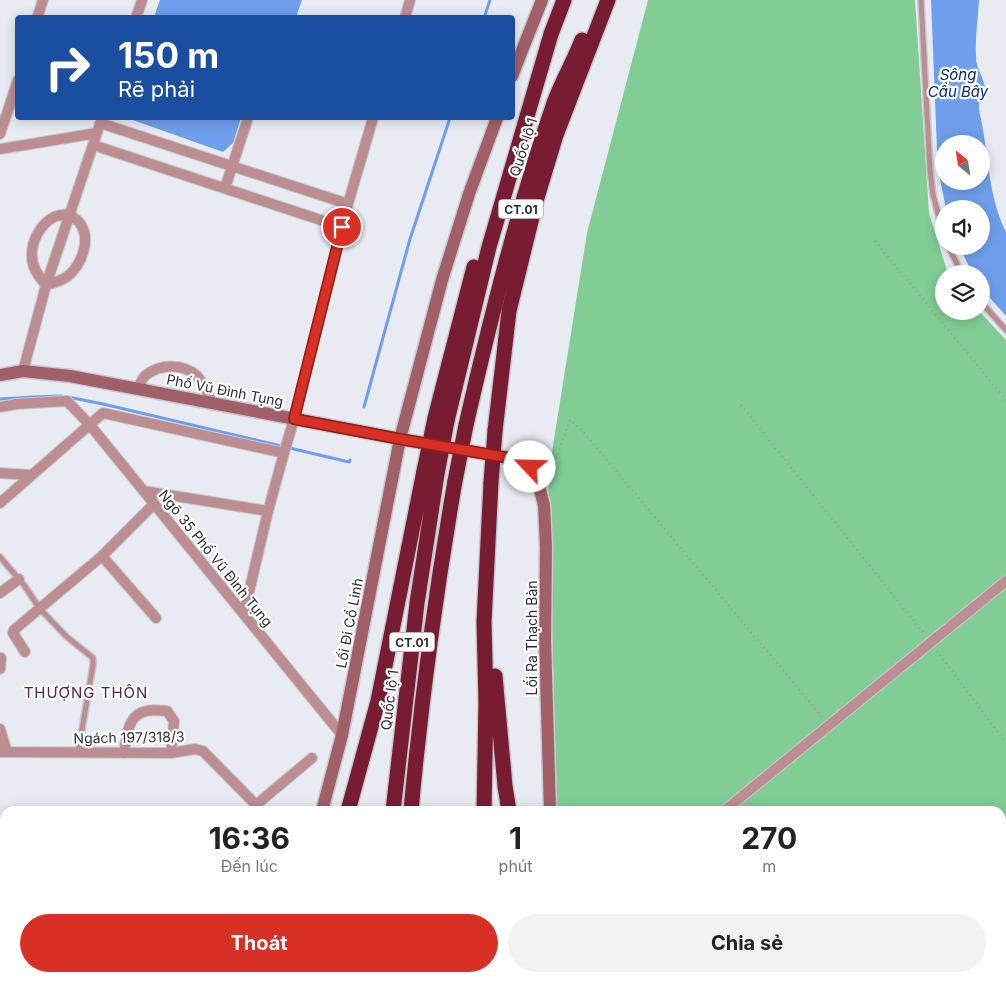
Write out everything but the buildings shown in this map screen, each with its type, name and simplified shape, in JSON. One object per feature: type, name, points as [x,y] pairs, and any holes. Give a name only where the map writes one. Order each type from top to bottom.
[{"type":"highway","name":"Quốc lộ 1","points":[[394,806],[430,472],[441,419],[489,247],[552,34],[564,0]]},
{"type":"highway","name":"Quốc lộ 1","points":[[412,806],[430,636],[454,481],[493,307],[527,186],[555,100],[598,0]]},
{"type":"highway","points":[[484,806],[486,720],[484,622],[488,516],[495,431],[509,311],[536,201],[556,135],[608,0]]},
{"type":"highway","points":[[349,806],[378,701],[430,472]]},
{"type":"highway","points":[[488,516],[492,638],[501,748],[508,806]]},
{"type":"highway","points":[[354,806],[365,748]]},
{"type":"main road","points":[[515,68],[542,0]]},
{"type":"main road","name":"Lối Đi Cổ Linh","points":[[323,806],[342,734],[400,439],[442,280],[496,120]]},
{"type":"main road","name":"Phố Vũ Đình Tụng","points":[[0,375],[23,371],[70,376],[212,403],[293,423],[515,459],[532,472]]},
{"type":"main road","name":"Lối Ra Thạch Bàn","points":[[532,472],[544,505],[546,538],[545,650],[550,806]]},
{"type":"street","points":[[38,15],[43,0]]},
{"type":"street","points":[[137,15],[142,0]]},
{"type":"street","points":[[406,15],[410,0]]},
{"type":"street","points":[[0,134],[15,89]]},
{"type":"street","points":[[225,188],[247,120]]},
{"type":"street","points":[[244,613],[268,511],[293,423],[348,204],[372,120]]},
{"type":"street","points":[[23,371],[46,285],[100,124]]},
{"type":"street","points":[[0,149],[100,124],[348,204]]},
{"type":"street","points":[[93,145],[342,227]]},
{"type":"street","points":[[69,214],[79,222],[86,242],[76,266],[68,275],[57,282],[46,285],[38,277],[34,267],[32,257],[34,245],[45,223],[55,216],[69,214]]},
{"type":"street","points":[[138,389],[144,376],[161,368],[176,367],[189,370],[198,376],[206,388],[212,403]]},
{"type":"street","name":"Ngõ 35 Phố Vũ Đình Tụng","points":[[0,407],[67,401],[90,425],[342,734]]},
{"type":"street","points":[[0,503],[103,412],[284,453]]},
{"type":"street","points":[[0,473],[31,475]]},
{"type":"street","points":[[144,491],[268,511]]},
{"type":"street","points":[[25,652],[13,632],[102,556],[154,504]]},
{"type":"street","points":[[102,556],[156,618]]},
{"type":"street","points":[[0,593],[19,579]]},
{"type":"street","points":[[730,806],[1006,581]]},
{"type":"street","points":[[124,753],[129,725],[136,715],[147,710],[167,712],[174,721],[171,753]]},
{"type":"street","points":[[0,729],[3,752]]},
{"type":"street","name":"Ngách 197/318/3","points":[[3,752],[171,753],[195,749],[204,751],[254,806]]},
{"type":"street","points":[[260,806],[312,758]]},
{"type":"lane","points":[[921,0],[930,170],[935,202]]},
{"type":"lane","points":[[990,312],[1006,330]]},
{"type":"lane","points":[[0,557],[40,608],[67,637],[93,658],[78,753]]},
{"type":"path","points":[[875,241],[1006,400]]},
{"type":"path","points":[[741,405],[931,643],[1006,743]]},
{"type":"path","points":[[532,472],[552,469],[570,420],[580,428],[829,726]]},
{"type":"green space","points":[[648,0],[915,0],[929,213],[935,232],[935,255],[942,255],[945,265],[935,265],[935,320],[987,320],[1006,340],[1006,806],[557,806],[548,477],[587,233]]},
{"type":"water","points":[[160,0],[302,0],[297,15],[155,15]]},
{"type":"water","name":"Sông Cầu Bây","points":[[931,0],[979,0],[976,57],[985,91],[979,96],[984,135],[936,135]]},
{"type":"water","points":[[133,120],[240,120],[233,143],[223,152]]},
{"type":"water","name":"Sông Cầu Bây","points":[[990,175],[995,203],[1006,232],[1006,316],[990,298],[990,265],[968,265],[964,255],[990,255],[990,200],[944,200],[942,190],[990,190]]},
{"type":"waterway","points":[[485,15],[490,0]]},
{"type":"waterway","points":[[364,407],[410,239],[449,120]]},
{"type":"waterway","points":[[0,399],[62,396]]},
{"type":"waterway","points":[[68,397],[349,462],[350,460]]},
{"type":"district","name":"THƯỢNG THÔN","points":[[86,692]]},
{"type":"route","points":[[342,227],[294,419],[515,459],[530,467]]}]
